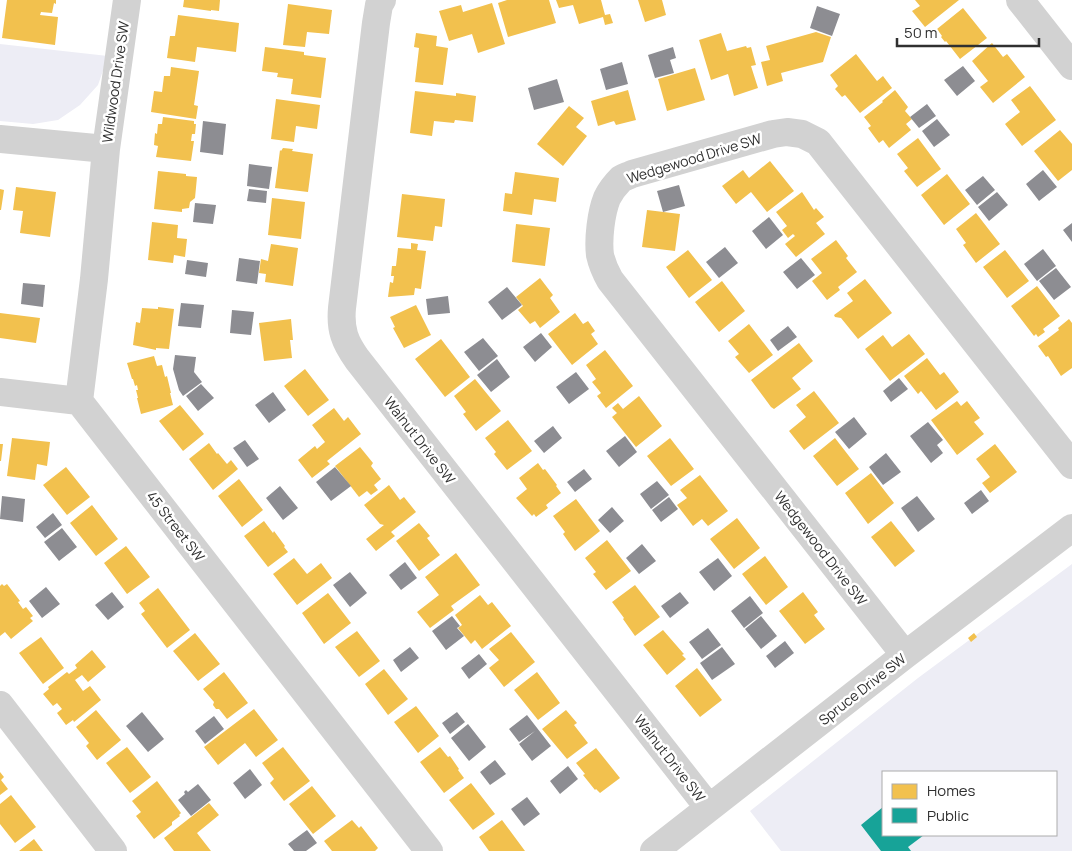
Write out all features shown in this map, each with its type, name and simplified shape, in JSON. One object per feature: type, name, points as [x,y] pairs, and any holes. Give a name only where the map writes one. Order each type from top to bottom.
[{"type":"street","name":"Wildwood Drive SW","points":[[0,139],[106,149],[127,0]]},
{"type":"street","name":"Walnut Drive SW","points":[[382,0],[379,5],[376,23],[342,308],[341,322],[349,348],[709,808]]},
{"type":"street","points":[[1020,0],[1072,66]]},
{"type":"street","name":"Wedgewood Drive SW","points":[[905,655],[610,280],[604,270],[600,255],[600,240],[607,197],[613,189],[622,179],[632,174],[773,134],[787,132],[802,134],[818,142],[1072,466]]},
{"type":"street","points":[[0,392],[79,401],[94,279],[106,149]]},
{"type":"street","name":"45 Street SW","points":[[79,401],[429,851]]},
{"type":"street","name":"Spruce Drive SW","points":[[654,851],[905,655],[1072,528]]},
{"type":"street","points":[[0,706],[113,851]]},
{"type":"shaded area","points":[[0,44],[108,56],[98,85],[80,105],[58,120],[33,124],[0,121]]},
{"type":"shaded area","points":[[1072,564],[1072,851],[781,851],[750,811],[918,678]]},
{"type":"building: Homes","points":[[7,0],[56,0],[52,13],[41,12],[40,15],[58,17],[55,45],[2,38]]},
{"type":"building: Homes","points":[[184,0],[220,0],[219,11],[183,7]]},
{"type":"building: Homes","points":[[507,0],[549,0],[556,23],[508,37],[498,3]]},
{"type":"building: Homes","points":[[556,0],[601,0],[605,15],[610,14],[613,23],[605,25],[603,17],[579,24],[573,5],[559,8]]},
{"type":"building: Homes","points":[[638,0],[662,0],[666,15],[645,22]]},
{"type":"building: Homes","points":[[915,0],[959,0],[925,27],[912,11],[920,6]]},
{"type":"building: Homes","points":[[492,3],[505,44],[478,53],[472,34],[449,41],[439,11],[461,5],[463,12]]},
{"type":"building: Homes","points":[[288,4],[332,10],[329,34],[307,32],[305,47],[283,45]]},
{"type":"building: Homes","points":[[963,8],[987,38],[960,59],[941,37],[937,29]]},
{"type":"building: Homes","points":[[178,15],[239,23],[236,52],[197,47],[195,62],[167,58],[170,36],[175,36]]},
{"type":"building: Homes","points":[[816,32],[831,37],[823,62],[781,73],[783,81],[767,86],[761,62],[770,60],[766,46]]},
{"type":"building: Homes","points":[[416,33],[437,36],[436,46],[448,48],[443,85],[415,82],[419,48],[414,47]]},
{"type":"building: Homes","points":[[721,33],[727,51],[746,46],[747,48],[751,47],[756,65],[751,66],[758,88],[734,96],[728,74],[711,80],[699,40]]},
{"type":"building: Homes","points":[[992,43],[1003,57],[1007,54],[1025,77],[993,103],[980,87],[988,81],[972,61]]},
{"type":"building: Homes","points":[[265,47],[304,52],[304,55],[326,58],[321,98],[291,94],[293,79],[277,77],[278,73],[262,71]]},
{"type":"building: Homes","points":[[856,54],[877,81],[883,76],[892,88],[860,113],[845,95],[842,97],[835,89],[838,86],[830,75]]},
{"type":"building: Homes","points":[[171,67],[199,71],[194,105],[198,106],[196,119],[151,112],[154,91],[162,92],[164,76],[170,76]]},
{"type":"building: Homes","points":[[695,68],[705,100],[667,111],[658,79]]},
{"type":"building: Homes","points":[[1030,86],[1056,120],[1022,146],[1005,124],[1020,112],[1011,100]]},
{"type":"building: Homes","points":[[628,90],[636,120],[616,125],[614,121],[598,126],[591,101]]},
{"type":"building: Homes","points":[[895,90],[908,107],[905,111],[912,119],[906,124],[911,130],[889,148],[883,140],[879,143],[868,128],[871,126],[864,117]]},
{"type":"building: Homes","points":[[415,91],[456,96],[456,93],[476,96],[473,122],[455,120],[454,123],[434,121],[432,136],[410,133]]},
{"type":"building: Homes","points":[[276,99],[320,105],[317,129],[296,126],[294,142],[271,139]]},
{"type":"building: Homes","points":[[569,106],[584,118],[576,127],[587,136],[563,166],[537,144]]},
{"type":"building: Homes","points":[[163,117],[194,121],[194,124],[196,124],[195,134],[192,134],[191,141],[194,141],[191,161],[156,157],[158,146],[154,145],[155,133],[157,134],[158,124],[162,124]]},
{"type":"building: Homes","points":[[1060,130],[1072,144],[1072,170],[1058,181],[1034,151]]},
{"type":"building: Homes","points":[[918,138],[941,169],[917,187],[904,171],[908,168],[897,154]]},
{"type":"building: Homes","points":[[283,148],[313,154],[308,192],[275,188],[280,150]]},
{"type":"building: Homes","points":[[770,161],[794,191],[767,212],[751,192],[736,204],[722,186],[743,170],[749,178]]},
{"type":"building: Homes","points":[[158,171],[197,177],[195,198],[190,202],[189,208],[182,209],[182,212],[154,209]]},
{"type":"building: Homes","points":[[515,172],[559,178],[556,202],[534,199],[532,215],[503,211],[505,193],[512,194]]},
{"type":"building: Homes","points":[[947,174],[970,204],[944,225],[921,195]]},
{"type":"building: Homes","points":[[16,187],[56,192],[50,237],[20,233],[23,211],[13,210]]},
{"type":"building: Homes","points":[[0,189],[4,190],[1,210],[0,210]]},
{"type":"building: Homes","points":[[802,192],[814,210],[816,208],[824,217],[816,223],[825,234],[796,257],[785,244],[795,236],[793,234],[788,238],[782,230],[787,226],[776,212]]},
{"type":"building: Homes","points":[[402,194],[445,199],[442,227],[435,226],[433,241],[397,237]]},
{"type":"building: Homes","points":[[272,198],[305,202],[301,239],[268,235]]},
{"type":"building: Homes","points":[[647,210],[680,214],[675,251],[642,247]]},
{"type":"building: Homes","points":[[976,213],[1000,244],[976,263],[963,245],[966,243],[956,229]]},
{"type":"building: Homes","points":[[152,222],[178,225],[177,238],[187,239],[185,257],[174,255],[173,263],[148,260]]},
{"type":"building: Homes","points":[[516,224],[550,228],[545,266],[512,262]]},
{"type":"building: Homes","points":[[836,240],[848,256],[846,258],[857,272],[838,287],[840,290],[827,300],[812,281],[822,273],[811,259]]},
{"type":"building: Homes","points":[[411,243],[418,244],[417,250],[426,251],[421,289],[415,288],[414,295],[388,297],[390,282],[393,283],[394,276],[391,276],[392,266],[396,266],[398,248],[411,249]]},
{"type":"building: Homes","points":[[271,244],[298,248],[293,286],[265,282],[266,274],[259,273],[261,259],[268,261]]},
{"type":"building: Homes","points":[[688,250],[712,280],[689,298],[666,267]]},
{"type":"building: Homes","points":[[1005,250],[1029,281],[1007,298],[983,267]]},
{"type":"building: Homes","points":[[540,278],[553,295],[550,298],[560,312],[540,328],[535,321],[530,324],[518,310],[523,306],[516,297]]},
{"type":"building: Homes","points":[[865,279],[892,313],[858,339],[841,318],[834,315],[853,301],[847,293]]},
{"type":"building: Homes","points":[[722,281],[745,311],[719,332],[695,302]]},
{"type":"building: Homes","points":[[1037,286],[1060,316],[1043,329],[1045,332],[1038,337],[1036,334],[1034,336],[1011,306]]},
{"type":"building: Homes","points":[[416,305],[431,335],[404,348],[393,328],[395,327],[390,317]]},
{"type":"building: Homes","points":[[158,307],[174,309],[169,349],[156,348],[156,350],[133,345],[136,322],[140,323],[142,308],[158,309]]},
{"type":"building: Homes","points":[[0,313],[40,318],[36,343],[0,338]]},
{"type":"building: Homes","points":[[575,313],[583,324],[588,321],[595,331],[591,334],[598,344],[572,365],[548,334]]},
{"type":"building: Homes","points":[[291,319],[293,340],[290,340],[292,358],[264,361],[259,323]]},
{"type":"building: Homes","points":[[1069,319],[1072,323],[1072,368],[1061,376],[1048,356],[1046,357],[1038,346],[1059,330],[1058,328]]},
{"type":"building: Homes","points":[[749,324],[773,355],[749,373],[735,357],[739,354],[728,341]]},
{"type":"building: Homes","points":[[909,334],[925,354],[890,381],[865,349],[883,335],[892,347]]},
{"type":"building: Homes","points":[[441,339],[470,377],[445,397],[415,359]]},
{"type":"building: Homes","points":[[799,343],[813,361],[792,378],[801,389],[774,409],[751,380]]},
{"type":"building: Homes","points":[[605,350],[633,386],[606,408],[597,396],[601,393],[592,382],[596,379],[586,365]]},
{"type":"building: Homes","points":[[154,356],[157,366],[162,365],[165,377],[167,376],[173,405],[141,414],[137,398],[137,385],[135,386],[127,363]]},
{"type":"building: Homes","points":[[927,358],[940,375],[944,372],[959,392],[936,410],[921,391],[918,394],[904,376]]},
{"type":"building: Homes","points":[[305,369],[329,400],[308,416],[284,386]]},
{"type":"building: Homes","points":[[475,379],[501,411],[476,431],[463,414],[466,412],[454,396]]},
{"type":"building: Homes","points":[[814,391],[839,423],[804,450],[789,431],[806,417],[796,405]]},
{"type":"building: Homes","points":[[639,396],[662,426],[636,447],[612,417],[617,413],[612,408],[618,403],[623,409]]},
{"type":"building: Homes","points":[[957,401],[961,406],[967,401],[980,418],[974,422],[984,434],[957,455],[931,420]]},
{"type":"building: Homes","points":[[180,405],[204,434],[183,451],[159,421]]},
{"type":"building: Homes","points":[[334,408],[344,421],[348,417],[361,434],[327,461],[330,464],[312,478],[298,460],[315,446],[317,449],[325,442],[312,425]]},
{"type":"building: Homes","points":[[508,420],[532,451],[507,470],[494,454],[496,452],[485,438]]},
{"type":"building: Homes","points":[[12,438],[50,442],[47,466],[37,464],[35,480],[7,476]]},
{"type":"building: Homes","points":[[670,438],[694,469],[671,486],[647,456]]},
{"type":"building: Homes","points":[[835,438],[859,469],[837,486],[813,456]]},
{"type":"building: Homes","points":[[209,443],[227,464],[231,460],[238,469],[213,490],[189,459]]},
{"type":"building: Homes","points":[[0,444],[3,444],[1,461],[0,461]]},
{"type":"building: Homes","points":[[995,444],[1017,472],[990,493],[982,483],[990,477],[976,459]]},
{"type":"building: Homes","points":[[360,447],[373,463],[371,466],[381,479],[374,485],[378,490],[371,495],[367,491],[359,497],[335,466]]},
{"type":"building: Homes","points":[[538,463],[543,470],[545,469],[561,493],[546,505],[548,508],[536,517],[534,514],[532,516],[516,498],[527,489],[519,478]]},
{"type":"building: Homes","points":[[66,467],[90,497],[67,515],[43,485]]},
{"type":"building: Homes","points":[[871,473],[894,503],[868,524],[845,493]]},
{"type":"building: Homes","points":[[700,475],[728,511],[708,526],[702,519],[693,526],[677,505],[687,498],[680,490]]},
{"type":"building: Homes","points":[[239,479],[263,510],[242,527],[218,496]]},
{"type":"building: Homes","points":[[389,485],[400,500],[404,497],[416,512],[391,532],[395,536],[376,551],[366,539],[384,525],[380,524],[364,505]]},
{"type":"building: Homes","points":[[576,499],[600,531],[575,551],[563,534],[565,532],[553,516]]},
{"type":"building: Homes","points":[[92,505],[118,539],[96,556],[70,523]]},
{"type":"building: Homes","points":[[737,518],[760,548],[734,569],[710,539]]},
{"type":"building: Homes","points":[[264,521],[273,533],[274,531],[288,552],[268,567],[244,536]]},
{"type":"building: Homes","points":[[891,521],[915,551],[895,567],[871,537]]},
{"type":"building: Homes","points":[[419,523],[430,536],[427,538],[440,555],[419,571],[396,541]]},
{"type":"building: Homes","points":[[607,540],[631,571],[606,590],[593,574],[596,572],[585,558]]},
{"type":"building: Homes","points":[[126,546],[150,577],[127,594],[104,563]]},
{"type":"building: Homes","points":[[456,553],[480,585],[451,606],[454,610],[430,628],[417,612],[439,595],[425,577]]},
{"type":"building: Homes","points":[[765,556],[788,587],[766,605],[742,574]]},
{"type":"building: Homes","points":[[294,558],[307,574],[321,563],[332,578],[297,605],[273,574]]},
{"type":"building: Homes","points":[[2,584],[4,586],[7,584],[20,601],[18,602],[23,609],[26,607],[33,616],[30,618],[33,621],[11,639],[5,632],[0,636],[0,586]]},
{"type":"building: Homes","points":[[635,585],[660,617],[635,636],[612,602]]},
{"type":"building: Homes","points":[[158,588],[190,630],[167,648],[141,614],[145,611],[139,603]]},
{"type":"building: Homes","points":[[803,592],[818,612],[814,615],[825,629],[805,644],[779,611]]},
{"type":"building: Homes","points":[[328,593],[351,623],[324,644],[302,613]]},
{"type":"building: Homes","points":[[480,595],[488,605],[492,602],[511,626],[482,649],[475,640],[471,644],[458,628],[462,625],[455,615]]},
{"type":"building: Homes","points":[[663,630],[684,654],[682,655],[686,659],[667,675],[643,645]]},
{"type":"building: Homes","points":[[357,631],[380,661],[359,677],[335,647]]},
{"type":"building: Homes","points":[[511,632],[535,662],[504,687],[489,668],[499,660],[489,649]]},
{"type":"building: Homes","points":[[195,633],[220,664],[198,681],[173,651]]},
{"type":"building: Homes","points":[[974,633],[977,637],[971,642],[968,638]]},
{"type":"building: Homes","points":[[41,637],[64,668],[43,684],[19,653]]},
{"type":"building: Homes","points":[[92,650],[106,667],[88,682],[82,675],[75,680],[83,691],[90,686],[101,700],[74,722],[73,720],[66,725],[57,713],[62,709],[57,703],[53,706],[43,694],[49,689],[48,687],[67,672],[69,674],[77,668],[75,665]]},
{"type":"building: Homes","points":[[697,668],[722,700],[700,717],[675,686]]},
{"type":"building: Homes","points":[[384,669],[408,699],[388,715],[365,684]]},
{"type":"building: Homes","points":[[224,672],[248,703],[227,719],[219,709],[216,709],[213,705],[214,702],[203,689]]},
{"type":"building: Homes","points":[[537,672],[560,703],[538,720],[514,690]]},
{"type":"building: Homes","points":[[416,706],[439,736],[418,753],[394,722]]},
{"type":"building: Homes","points":[[254,709],[278,740],[256,757],[245,743],[218,765],[204,747]]},
{"type":"building: Homes","points":[[96,710],[121,740],[97,760],[86,746],[89,743],[76,727]]},
{"type":"building: Homes","points":[[566,710],[577,723],[574,725],[588,743],[567,759],[542,729]]},
{"type":"building: Homes","points":[[127,747],[151,777],[130,793],[106,763]]},
{"type":"building: Homes","points":[[283,747],[310,781],[284,801],[270,783],[274,779],[262,763]]},
{"type":"building: Homes","points":[[440,747],[448,757],[450,756],[464,778],[444,793],[420,762]]},
{"type":"building: Homes","points":[[596,748],[620,778],[600,793],[595,790],[583,775],[585,774],[576,763]]},
{"type":"building: Homes","points":[[0,772],[4,777],[1,780],[8,789],[0,795]]},
{"type":"building: Homes","points":[[157,781],[181,813],[172,822],[172,825],[154,839],[136,816],[141,812],[132,801]]},
{"type":"building: Homes","points":[[471,783],[495,814],[473,830],[449,800]]},
{"type":"building: Homes","points":[[312,786],[336,816],[313,834],[289,804]]},
{"type":"building: Homes","points":[[11,795],[36,827],[15,843],[0,824],[0,804]]},
{"type":"building: Homes","points":[[209,803],[219,815],[197,833],[211,851],[174,851],[164,838]]},
{"type":"building: Homes","points":[[352,820],[359,828],[361,826],[378,848],[375,851],[332,851],[324,841]]},
{"type":"building: Homes","points":[[502,820],[525,851],[489,851],[479,837]]},
{"type":"building: Homes","points":[[34,839],[43,851],[19,851]]},
{"type":"building: Public","points":[[882,808],[882,836],[923,836],[908,847],[911,851],[881,851],[861,825]]},
{"type":"building: Industry","points":[[817,6],[840,14],[832,36],[810,28]]},
{"type":"building: Industry","points":[[673,47],[676,58],[670,60],[674,73],[655,78],[648,55]]},
{"type":"building: Industry","points":[[622,62],[628,84],[606,90],[600,69]]},
{"type":"building: Industry","points":[[963,66],[975,81],[957,96],[944,80]]},
{"type":"building: Industry","points":[[557,79],[564,102],[534,110],[528,88]]},
{"type":"building: Industry","points":[[927,104],[936,116],[919,128],[910,117]]},
{"type":"building: Industry","points":[[937,119],[950,135],[934,147],[922,131]]},
{"type":"building: Industry","points":[[203,121],[226,124],[223,155],[200,152]]},
{"type":"building: Industry","points":[[249,164],[272,167],[269,189],[247,186]]},
{"type":"building: Industry","points":[[1043,170],[1057,187],[1039,201],[1026,184]]},
{"type":"building: Industry","points":[[983,176],[995,190],[977,205],[965,190]]},
{"type":"building: Industry","points":[[679,185],[685,206],[663,212],[657,191]]},
{"type":"building: Industry","points":[[249,189],[267,191],[266,203],[247,201]]},
{"type":"building: Industry","points":[[997,192],[1008,205],[989,221],[978,207]]},
{"type":"building: Industry","points":[[195,203],[216,205],[213,224],[193,222]]},
{"type":"building: Industry","points":[[769,217],[783,235],[766,249],[752,231]]},
{"type":"building: Industry","points":[[1072,223],[1072,242],[1063,230]]},
{"type":"building: Industry","points":[[725,247],[738,263],[719,278],[706,262]]},
{"type":"building: Industry","points":[[1043,249],[1056,266],[1037,281],[1024,264]]},
{"type":"building: Industry","points":[[239,258],[260,261],[257,284],[236,281]]},
{"type":"building: Industry","points":[[801,258],[815,275],[797,289],[783,272]]},
{"type":"building: Industry","points":[[187,260],[208,263],[206,277],[185,274]]},
{"type":"building: Industry","points":[[1056,268],[1071,287],[1054,300],[1039,281]]},
{"type":"building: Industry","points":[[23,283],[45,285],[43,307],[21,304]]},
{"type":"building: Industry","points":[[507,287],[522,305],[502,320],[488,302]]},
{"type":"building: Industry","points":[[448,296],[450,313],[428,315],[426,299]]},
{"type":"building: Industry","points":[[181,303],[204,305],[201,328],[178,326]]},
{"type":"building: Industry","points":[[232,310],[254,312],[251,335],[230,333]]},
{"type":"building: Industry","points":[[788,326],[797,337],[778,351],[770,340]]},
{"type":"building: Industry","points":[[541,333],[552,347],[535,362],[523,347]]},
{"type":"building: Industry","points":[[483,338],[498,356],[479,371],[464,352]]},
{"type":"building: Industry","points":[[175,355],[196,357],[194,372],[202,382],[183,396],[179,390],[173,369]]},
{"type":"building: Industry","points":[[497,359],[510,377],[491,392],[477,375]]},
{"type":"building: Industry","points":[[576,372],[589,389],[569,404],[556,387]]},
{"type":"building: Industry","points":[[899,378],[908,389],[891,402],[883,391]]},
{"type":"building: Industry","points":[[201,384],[214,398],[198,411],[186,396]]},
{"type":"building: Industry","points":[[273,392],[286,410],[269,423],[255,405]]},
{"type":"building: Industry","points":[[854,417],[867,434],[849,449],[835,432]]},
{"type":"building: Industry","points":[[928,422],[943,440],[937,445],[943,453],[931,463],[910,436]]},
{"type":"building: Industry","points":[[553,426],[562,438],[544,453],[534,441]]},
{"type":"building: Industry","points":[[625,436],[637,452],[619,467],[606,451]]},
{"type":"building: Industry","points":[[245,440],[259,459],[247,467],[233,448]]},
{"type":"building: Industry","points":[[886,453],[901,472],[883,485],[869,467]]},
{"type":"building: Industry","points":[[335,467],[351,486],[331,501],[316,482]]},
{"type":"building: Industry","points":[[584,469],[592,479],[575,492],[567,482]]},
{"type":"building: Industry","points":[[657,481],[669,495],[651,509],[640,494]]},
{"type":"building: Industry","points":[[280,486],[298,508],[283,520],[266,498]]},
{"type":"building: Industry","points":[[981,490],[989,501],[972,514],[964,503]]},
{"type":"building: Industry","points":[[2,496],[25,499],[23,522],[0,519]]},
{"type":"building: Industry","points":[[917,496],[935,519],[918,532],[901,508]]},
{"type":"building: Industry","points":[[669,497],[678,509],[661,522],[652,510]]},
{"type":"building: Industry","points":[[612,507],[624,521],[610,533],[598,520]]},
{"type":"building: Industry","points":[[53,513],[62,525],[45,538],[36,527]]},
{"type":"building: Industry","points":[[62,528],[77,547],[59,561],[44,542]]},
{"type":"building: Industry","points":[[642,544],[656,561],[639,574],[626,558]]},
{"type":"building: Industry","points":[[718,558],[732,576],[714,591],[699,572]]},
{"type":"building: Industry","points":[[405,562],[417,578],[401,590],[389,575]]},
{"type":"building: Industry","points":[[350,572],[367,593],[350,607],[333,585]]},
{"type":"building: Industry","points":[[46,587],[60,604],[42,618],[29,601]]},
{"type":"building: Industry","points":[[112,592],[124,607],[108,620],[95,605]]},
{"type":"building: Industry","points":[[680,592],[689,603],[670,618],[661,606]]},
{"type":"building: Industry","points":[[750,596],[763,613],[744,628],[731,611]]},
{"type":"building: Industry","points":[[452,616],[460,626],[457,628],[464,636],[446,650],[432,631]]},
{"type":"building: Industry","points":[[761,616],[777,636],[761,649],[745,629]]},
{"type":"building: Industry","points":[[708,628],[721,645],[702,659],[689,642]]},
{"type":"building: Industry","points":[[785,641],[794,653],[775,668],[766,656]]},
{"type":"building: Industry","points":[[410,647],[419,658],[401,672],[393,660]]},
{"type":"building: Industry","points":[[722,647],[735,664],[712,680],[700,663]]},
{"type":"building: Industry","points":[[479,654],[487,664],[469,679],[461,668]]},
{"type":"building: Industry","points":[[142,712],[164,739],[148,752],[126,726]]},
{"type":"building: Industry","points":[[457,712],[465,722],[450,734],[442,723]]},
{"type":"building: Industry","points":[[527,715],[551,746],[532,761],[519,744],[535,731],[519,742],[509,729]]},
{"type":"building: Industry","points":[[214,716],[224,729],[205,744],[195,731]]},
{"type":"building: Industry","points":[[468,724],[486,747],[469,761],[451,738]]},
{"type":"building: Industry","points":[[495,760],[506,774],[490,785],[480,772]]},
{"type":"building: Industry","points":[[568,766],[578,779],[560,794],[550,781]]},
{"type":"building: Industry","points":[[250,769],[262,785],[245,799],[233,783]]},
{"type":"building: Industry","points":[[198,784],[211,800],[191,816],[178,800],[185,794],[186,790],[188,792]]},
{"type":"building: Industry","points":[[527,797],[540,814],[524,826],[511,809]]},
{"type":"building: Industry","points":[[307,830],[317,843],[306,851],[294,851],[288,844]]}]
